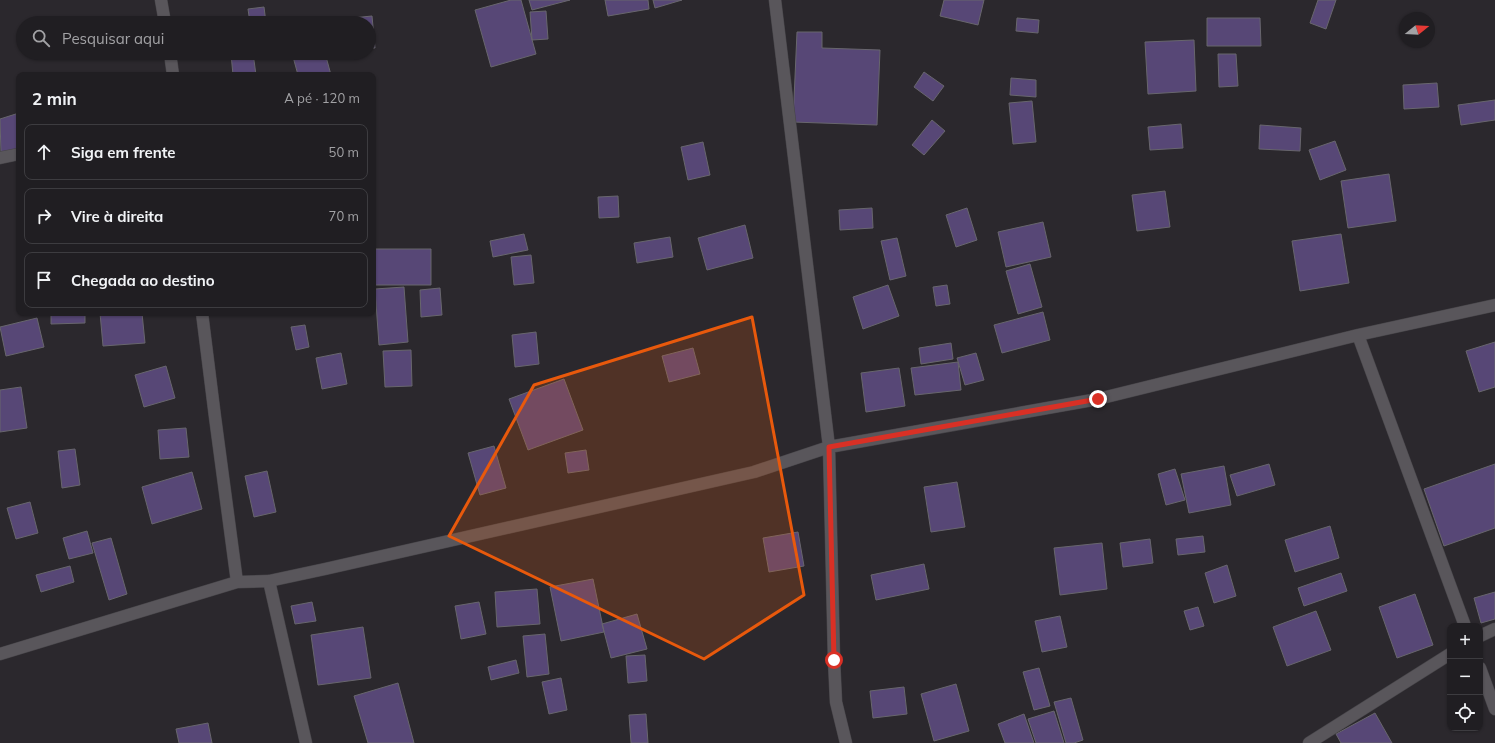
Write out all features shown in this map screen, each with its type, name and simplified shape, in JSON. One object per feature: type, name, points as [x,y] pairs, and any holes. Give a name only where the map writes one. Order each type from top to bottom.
[{"type":"street","points":[[161,0],[164,16]]},
{"type":"street","points":[[775,0],[829,447],[836,702],[846,743]]},
{"type":"street","points":[[171,60],[173,72]]},
{"type":"street","points":[[0,158],[16,155]]},
{"type":"street","points":[[0,654],[237,582],[269,581],[754,472],[829,447],[1098,399],[1358,335],[1495,305]]},
{"type":"street","points":[[202,316],[237,582]]},
{"type":"street","points":[[1358,335],[1464,623]]},
{"type":"street","points":[[269,581],[306,743]]},
{"type":"street","points":[[1483,635],[1495,629]]},
{"type":"street","points":[[1313,742],[1447,656]]},
{"type":"street","points":[[1483,676],[1495,709]]},
{"type":"highlighted area","points":[[752,317],[804,595],[704,659],[449,536],[534,385]]},
{"type":"building","points":[[511,0],[521,0],[536,54],[491,67],[475,10]]},
{"type":"building","points":[[529,0],[570,0],[532,10]]},
{"type":"building","points":[[605,0],[648,0],[649,9],[608,16]]},
{"type":"building","points":[[653,0],[682,0],[655,8]]},
{"type":"building","points":[[944,0],[984,0],[978,25],[940,16]]},
{"type":"building","points":[[1318,0],[1336,0],[1326,29],[1310,23]]},
{"type":"building","points":[[264,7],[265,16],[249,16],[248,9]]},
{"type":"building","points":[[546,11],[548,39],[532,40],[530,12]]},
{"type":"building","points":[[1017,18],[1039,20],[1038,33],[1016,31]]},
{"type":"building","points":[[1207,18],[1260,18],[1261,46],[1207,46]]},
{"type":"building","points":[[797,32],[822,32],[822,48],[880,50],[877,125],[793,122]]},
{"type":"building","points":[[1194,40],[1196,91],[1148,94],[1145,42]]},
{"type":"building","points":[[1218,54],[1236,54],[1238,86],[1219,87]]},
{"type":"building","points":[[232,60],[254,60],[256,72],[233,72]]},
{"type":"building","points":[[294,60],[327,60],[330,72],[297,72]]},
{"type":"building","points":[[924,72],[944,86],[933,101],[914,87]]},
{"type":"building","points":[[1011,78],[1036,80],[1036,97],[1010,95]]},
{"type":"building","points":[[1437,83],[1439,107],[1404,109],[1403,85]]},
{"type":"building","points":[[1495,100],[1495,120],[1461,125],[1458,105]]},
{"type":"building","points":[[1032,101],[1036,142],[1013,144],[1009,103]]},
{"type":"building","points":[[16,114],[16,150],[1,154],[0,119]]},
{"type":"building","points":[[932,120],[945,131],[924,155],[912,145]]},
{"type":"building","points":[[1181,124],[1183,148],[1150,150],[1148,127]]},
{"type":"building","points":[[1260,125],[1301,128],[1300,151],[1259,149]]},
{"type":"building","points":[[1335,141],[1346,170],[1320,180],[1309,150]]},
{"type":"building","points":[[703,142],[710,175],[688,180],[681,147]]},
{"type":"building","points":[[1389,174],[1396,221],[1348,228],[1341,181]]},
{"type":"building","points":[[1165,191],[1170,227],[1137,231],[1132,195]]},
{"type":"building","points":[[618,196],[619,217],[599,218],[598,197]]},
{"type":"building","points":[[872,208],[873,228],[840,230],[839,210]]},
{"type":"building","points":[[967,208],[977,240],[956,247],[946,215]]},
{"type":"building","points":[[1043,222],[1051,257],[1006,267],[998,232]]},
{"type":"building","points":[[745,225],[753,258],[707,270],[698,238]]},
{"type":"building","points":[[524,234],[528,250],[493,257],[490,241]]},
{"type":"building","points":[[1341,234],[1349,283],[1300,291],[1292,241]]},
{"type":"building","points":[[670,237],[673,257],[637,263],[634,243]]},
{"type":"building","points":[[897,238],[906,276],[890,280],[881,241]]},
{"type":"building","points":[[376,249],[431,249],[431,285],[376,285]]},
{"type":"building","points":[[531,255],[534,283],[514,285],[511,257]]},
{"type":"building","points":[[1030,264],[1042,307],[1018,314],[1006,271]]},
{"type":"building","points":[[888,285],[899,316],[863,329],[853,297]]},
{"type":"building","points":[[947,285],[950,304],[936,306],[933,287]]},
{"type":"building","points":[[404,287],[408,342],[379,345],[376,289]]},
{"type":"building","points":[[440,288],[442,315],[421,317],[420,290]]},
{"type":"building","points":[[1043,312],[1050,340],[1002,353],[994,325]]},
{"type":"building","points":[[51,316],[85,316],[85,323],[51,324]]},
{"type":"building","points":[[100,316],[142,316],[145,343],[103,346]]},
{"type":"building","points":[[37,318],[44,347],[6,356],[0,327]]},
{"type":"building","points":[[305,325],[309,347],[296,350],[291,327]]},
{"type":"building","points":[[536,332],[539,364],[515,367],[512,335]]},
{"type":"building","points":[[1495,342],[1495,387],[1479,392],[1466,351]]},
{"type":"building","points":[[951,343],[953,359],[921,364],[919,348]]},
{"type":"building","points":[[693,348],[700,374],[669,382],[662,356]]},
{"type":"building","points":[[411,350],[412,386],[385,387],[383,351]]},
{"type":"building","points":[[341,353],[347,384],[322,389],[316,358]]},
{"type":"building","points":[[976,353],[984,380],[965,385],[957,358]]},
{"type":"building","points":[[958,362],[961,390],[915,395],[911,368]]},
{"type":"building","points":[[166,366],[175,398],[144,407],[135,375]]},
{"type":"building","points":[[899,368],[905,406],[866,412],[861,373]]},
{"type":"building","points":[[564,379],[583,430],[528,450],[509,399]]},
{"type":"building","points":[[21,387],[27,428],[0,432],[0,390]]},
{"type":"building","points":[[186,428],[189,457],[160,459],[158,430]]},
{"type":"building","points":[[494,446],[506,488],[480,495],[468,453]]},
{"type":"building","points":[[75,449],[80,485],[62,488],[58,451]]},
{"type":"building","points":[[586,450],[589,470],[568,473],[565,453]]},
{"type":"building","points":[[1269,464],[1275,485],[1237,496],[1230,475]]},
{"type":"building","points":[[1495,464],[1495,528],[1444,546],[1424,489]]},
{"type":"building","points":[[1224,466],[1231,505],[1189,513],[1181,474]]},
{"type":"building","points":[[1175,469],[1185,500],[1166,505],[1158,474]]},
{"type":"building","points":[[267,471],[276,512],[254,517],[245,476]]},
{"type":"building","points":[[192,472],[202,509],[152,524],[142,487]]},
{"type":"building","points":[[957,482],[965,527],[931,532],[924,487]]},
{"type":"building","points":[[30,502],[38,533],[16,539],[7,508]]},
{"type":"building","points":[[1330,526],[1339,558],[1295,572],[1285,540]]},
{"type":"building","points":[[87,531],[93,553],[69,559],[63,538]]},
{"type":"building","points":[[798,532],[804,566],[769,572],[763,538]]},
{"type":"building","points":[[1203,536],[1205,552],[1178,555],[1176,539]]},
{"type":"building","points":[[111,538],[127,594],[109,600],[92,543]]},
{"type":"building","points":[[1150,539],[1153,563],[1123,567],[1120,543]]},
{"type":"building","points":[[1102,543],[1107,589],[1060,595],[1054,548]]},
{"type":"building","points":[[924,564],[929,589],[876,600],[871,575]]},
{"type":"building","points":[[1227,565],[1236,596],[1214,603],[1205,573]]},
{"type":"building","points":[[70,566],[74,582],[41,592],[36,575]]},
{"type":"building","points":[[1341,573],[1347,591],[1304,606],[1298,588]]},
{"type":"building","points":[[593,579],[604,632],[561,641],[550,587]]},
{"type":"building","points":[[537,589],[540,624],[497,627],[495,592]]},
{"type":"building","points":[[1495,592],[1495,619],[1481,623],[1474,598]]},
{"type":"building","points":[[1415,594],[1433,645],[1397,658],[1379,607]]},
{"type":"building","points":[[312,602],[316,621],[295,624],[291,606]]},
{"type":"building","points":[[479,602],[486,634],[461,639],[455,606]]},
{"type":"building","points":[[1198,607],[1204,626],[1190,630],[1184,611]]},
{"type":"building","points":[[1316,611],[1331,650],[1287,666],[1273,627]]},
{"type":"building","points":[[637,614],[647,649],[611,658],[602,624]]},
{"type":"building","points":[[1060,616],[1067,647],[1042,652],[1035,621]]},
{"type":"building","points":[[363,627],[371,678],[318,685],[311,635]]},
{"type":"building","points":[[545,634],[549,674],[527,677],[523,636]]},
{"type":"building","points":[[645,655],[647,681],[628,683],[626,656]]},
{"type":"building","points":[[516,660],[519,673],[491,680],[488,667]]},
{"type":"building","points":[[1039,668],[1050,706],[1034,710],[1023,672]]},
{"type":"building","points":[[561,678],[567,710],[549,714],[542,682]]},
{"type":"building","points":[[398,683],[414,743],[368,743],[354,696]]},
{"type":"building","points":[[956,684],[969,731],[934,741],[921,694]]},
{"type":"building","points":[[904,687],[907,714],[873,718],[870,691]]},
{"type":"building","points":[[1071,698],[1083,740],[1074,743],[1066,743],[1054,702]]},
{"type":"building","points":[[1054,711],[1064,743],[1036,743],[1028,719]]},
{"type":"building","points":[[1375,713],[1392,743],[1341,743],[1336,734]]},
{"type":"building","points":[[646,714],[648,743],[631,743],[629,715]]},
{"type":"building","points":[[1024,714],[1034,743],[1005,743],[998,724]]},
{"type":"building","points":[[208,723],[212,743],[179,743],[176,729]]},
{"type":"route","points":[[834,660],[829,447],[1098,399]]}]
